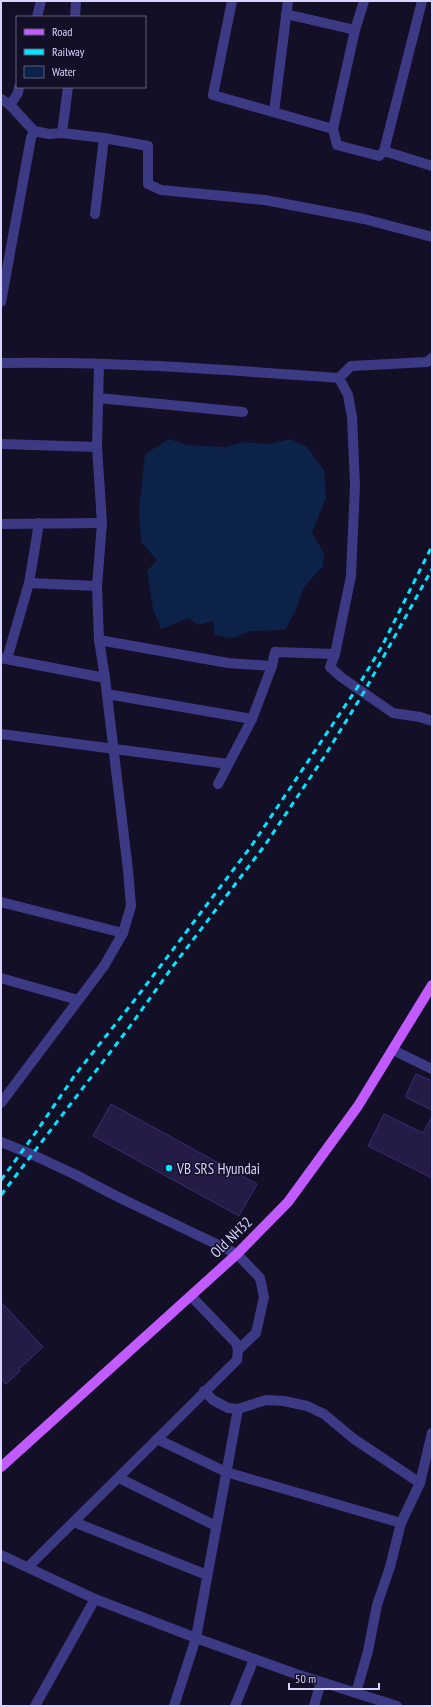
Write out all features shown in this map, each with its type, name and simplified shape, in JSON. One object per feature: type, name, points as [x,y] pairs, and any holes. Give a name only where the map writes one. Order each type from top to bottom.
[{"type":"main road","name":"Old NH32","points":[[1,1467],[237,1254],[288,1202],[358,1106],[432,985]]},
{"type":"street","points":[[37,16],[41,1]]},
{"type":"street","points":[[75,16],[76,1]]},
{"type":"street","points":[[232,1],[213,95],[334,128]]},
{"type":"street","points":[[274,112],[288,1]]},
{"type":"street","points":[[364,1],[355,30],[334,128],[337,146],[379,156],[384,151],[422,1]]},
{"type":"street","points":[[286,14],[355,30]]},
{"type":"street","points":[[10,105],[18,93],[19,88]]},
{"type":"street","points":[[62,134],[68,88]]},
{"type":"street","points":[[1,99],[10,105],[34,131],[49,134],[104,138],[148,146],[148,184],[161,190],[265,200],[364,219],[432,237]]},
{"type":"street","points":[[1,298],[28,150],[34,131]]},
{"type":"street","points":[[95,214],[104,138]]},
{"type":"street","points":[[384,151],[432,166]]},
{"type":"street","points":[[1,363],[55,362],[339,378],[351,366],[427,362],[432,358]]},
{"type":"street","points":[[1,1103],[104,966],[123,933],[131,906],[107,694],[99,640],[97,586],[102,523],[97,447],[99,364]]},
{"type":"street","points":[[339,378],[348,395],[352,417],[355,485],[351,576],[335,654],[330,667],[341,677],[393,713],[420,717],[432,721]]},
{"type":"street","points":[[98,398],[243,412]]},
{"type":"street","points":[[1,444],[97,447]]},
{"type":"street","points":[[39,523],[29,583],[4,658],[105,678]]},
{"type":"street","points":[[1,524],[102,523]]},
{"type":"street","points":[[29,583],[97,586]]},
{"type":"street","points":[[99,640],[228,663],[272,666]]},
{"type":"street","points":[[218,784],[252,719],[272,666],[275,652],[335,654]]},
{"type":"street","points":[[107,694],[252,719]]},
{"type":"street","points":[[1,734],[228,764]]},
{"type":"street","points":[[1,902],[123,933]]},
{"type":"street","points":[[1,978],[78,1000]]},
{"type":"street","points":[[392,1050],[432,1069]]},
{"type":"street","points":[[1,1142],[51,1164],[237,1254],[260,1278],[264,1297],[256,1333],[238,1350]]},
{"type":"street","points":[[28,1567],[237,1360],[238,1350],[236,1343],[191,1296]]},
{"type":"street","points":[[204,1391],[213,1400],[228,1408],[238,1409],[266,1400],[284,1401],[307,1406],[324,1414],[354,1439],[420,1483]]},
{"type":"street","points":[[174,1706],[196,1638],[238,1409]]},
{"type":"street","points":[[356,1693],[368,1651],[377,1605],[390,1567],[401,1523],[420,1483],[432,1433]]},
{"type":"street","points":[[157,1439],[226,1472],[401,1523]]},
{"type":"street","points":[[119,1478],[216,1526]]},
{"type":"street","points":[[74,1522],[207,1575]]},
{"type":"street","points":[[1,1555],[95,1599],[196,1638],[321,1682],[397,1706]]},
{"type":"street","points":[[35,1706],[44,1686],[95,1599]]},
{"type":"street","points":[[235,1706],[254,1659]]},
{"type":"street","points":[[314,1706],[321,1682]]},
{"type":"water","points":[[169,439],[188,445],[225,447],[244,442],[269,444],[290,439],[306,446],[324,470],[326,498],[312,533],[324,553],[323,566],[304,587],[295,612],[285,630],[251,631],[233,638],[215,635],[213,621],[198,625],[189,618],[161,629],[153,609],[147,571],[157,560],[141,542],[139,510],[145,454]]},
{"type":"building","points":[[416,1074],[432,1081],[432,1110],[405,1097]]},
{"type":"building","points":[[111,1104],[257,1184],[239,1216],[93,1136]]},
{"type":"building","points":[[384,1114],[423,1133],[432,1117],[432,1178],[368,1146]]},
{"type":"building","points":[[1,1302],[43,1347],[19,1369],[20,1371],[6,1384],[1,1379]]},
{"type":"railway","points":[[1,1180],[75,1075],[137,997],[252,845],[357,688],[382,646],[432,546]]},
{"type":"railway","points":[[1,1195],[128,1029],[173,966],[265,845],[324,757],[364,692],[432,569]]},
{"type":"place","name":"VB SRS Hyundai","points":[[169,1168]]}]
